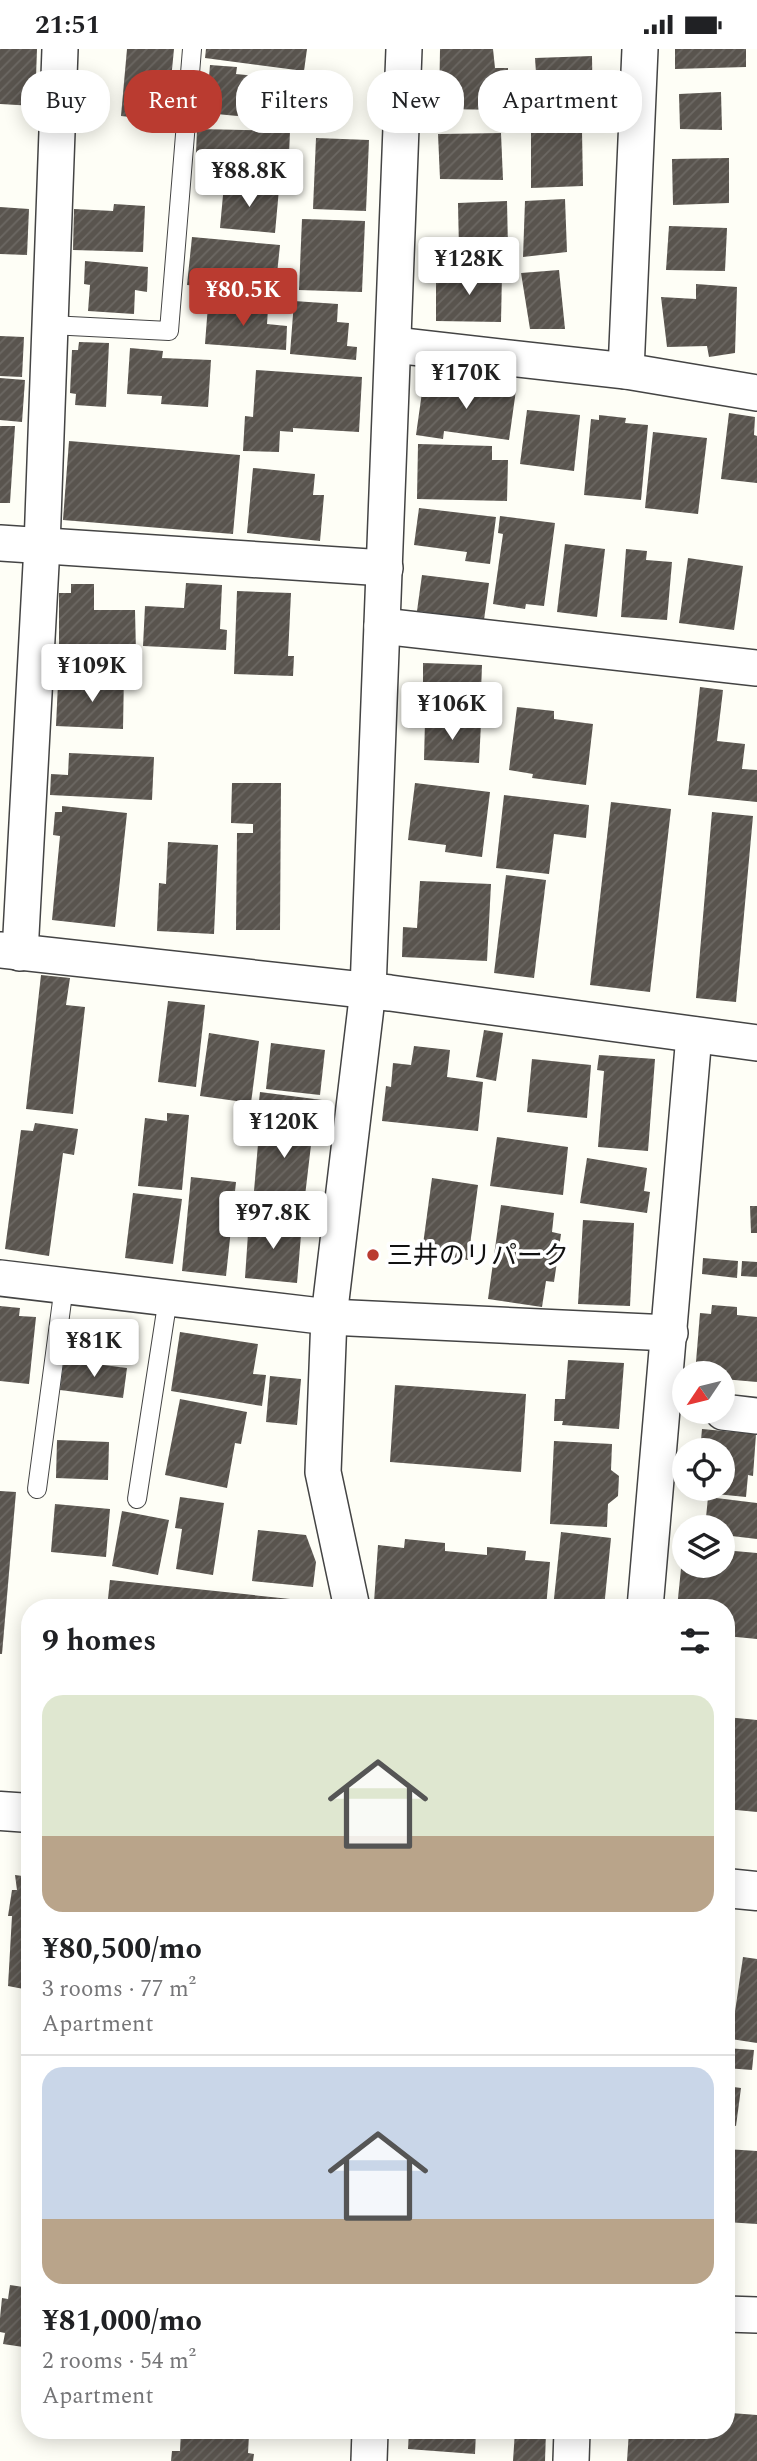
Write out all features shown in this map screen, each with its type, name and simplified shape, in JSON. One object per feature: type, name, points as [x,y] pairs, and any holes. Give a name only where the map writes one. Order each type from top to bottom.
[{"type":"street","points":[[60,49],[41,546],[10,952],[368,990],[757,1043]]},
{"type":"street","points":[[350,1599],[323,1472],[329,1317],[368,990],[404,49]]},
{"type":"street","points":[[626,371],[640,49]]},
{"type":"street","points":[[394,345],[626,371],[757,393]]},
{"type":"street","points":[[0,543],[385,568]]},
{"type":"street","points":[[382,626],[757,668]]},
{"type":"street","points":[[672,1382],[670,1333],[694,1035]]},
{"type":"street","points":[[0,1278],[329,1317],[670,1333]]},
{"type":"street","points":[[646,1599],[672,1413]]},
{"type":"street","points":[[735,1413],[757,1416]]},
{"type":"street","points":[[0,1811],[21,1812]]},
{"type":"street","points":[[735,1889],[757,1891]]},
{"type":"street","points":[[735,2314],[757,2315]]},
{"type":"street","points":[[369,2461],[370,2439]]},
{"type":"street","points":[[571,2461],[572,2439]]},
{"type":"lane","points":[[50,325],[169,331],[192,49]]},
{"type":"lane","points":[[37,1489],[64,1286]]},
{"type":"lane","points":[[137,1499],[168,1299]]},
{"type":"building","points":[[0,49],[37,49],[36,70],[21,70],[21,105],[0,104]]},
{"type":"building","points":[[127,49],[174,49],[172,70],[125,70]]},
{"type":"building","points":[[206,49],[307,49],[304,70],[205,58]]},
{"type":"building","points":[[440,49],[493,49],[495,68],[508,68],[478,70],[478,110],[464,109],[464,70],[440,70]]},
{"type":"building","points":[[675,49],[746,49],[746,67],[675,69]]},
{"type":"building","points":[[592,56],[592,70],[536,70],[535,58]]},
{"type":"building","points":[[210,65],[237,67],[236,116],[222,114],[222,70],[210,70]]},
{"type":"building","points":[[124,82],[124,116],[121,116]]},
{"type":"building","points":[[721,92],[722,130],[680,129],[679,94]]},
{"type":"building","points":[[222,130],[236,130],[236,133],[290,133],[289,155],[300,156],[299,180],[223,178],[224,153],[196,153],[197,133],[222,133]]},
{"type":"building","points":[[501,133],[503,180],[440,179],[438,134]]},
{"type":"building","points":[[531,133],[582,133],[583,186],[531,188]]},
{"type":"building","points":[[316,138],[369,140],[366,211],[313,209]]},
{"type":"building","points":[[729,158],[729,203],[673,205],[672,159]]},
{"type":"building","points":[[224,184],[279,189],[275,233],[220,228]]},
{"type":"building","points":[[565,199],[567,252],[523,257],[525,201]]},
{"type":"building","points":[[507,201],[508,249],[459,250],[458,203]]},
{"type":"building","points":[[114,204],[145,206],[143,252],[73,250],[74,209],[113,211]]},
{"type":"building","points":[[0,207],[29,209],[27,255],[0,254]]},
{"type":"building","points":[[302,219],[365,221],[362,292],[299,290]]},
{"type":"building","points":[[669,226],[727,228],[725,271],[666,270]]},
{"type":"building","points":[[192,237],[280,245],[275,293],[187,285]]},
{"type":"building","points":[[85,261],[148,267],[147,292],[135,290],[134,314],[88,311],[90,285],[84,284]]},
{"type":"building","points":[[559,270],[565,329],[530,329],[521,273]]},
{"type":"building","points":[[436,272],[502,273],[501,322],[436,321]]},
{"type":"building","points":[[696,284],[737,287],[735,353],[709,357],[707,346],[667,347],[661,297],[696,299]]},
{"type":"building","points":[[294,301],[338,304],[337,322],[349,323],[347,346],[357,347],[356,360],[290,354]]},
{"type":"building","points":[[208,305],[268,309],[267,324],[287,326],[286,350],[205,344]]},
{"type":"building","points":[[0,336],[24,337],[22,377],[0,376]]},
{"type":"building","points":[[79,342],[109,343],[106,407],[75,405],[76,394],[70,393],[72,350],[78,350]]},
{"type":"building","points":[[130,348],[163,351],[162,358],[211,360],[208,407],[161,404],[162,396],[127,394]]},
{"type":"building","points":[[256,370],[362,377],[359,432],[293,428],[293,432],[280,431],[279,452],[243,451],[245,416],[253,417]]},
{"type":"building","points":[[0,378],[25,380],[22,422],[0,420]]},
{"type":"building","points":[[453,382],[516,390],[509,440],[444,431],[443,439],[416,435],[423,385],[452,389]]},
{"type":"building","points":[[527,410],[580,415],[574,471],[520,464]]},
{"type":"building","points":[[729,413],[755,417],[757,483],[721,479]]},
{"type":"building","points":[[599,415],[626,418],[625,423],[648,425],[641,500],[584,495],[591,419],[599,420]]},
{"type":"building","points":[[0,426],[15,426],[10,503],[0,503]]},
{"type":"building","points":[[653,432],[707,438],[698,514],[645,508]]},
{"type":"building","points":[[69,441],[240,455],[233,534],[63,520]]},
{"type":"building","points":[[418,444],[492,446],[492,460],[508,460],[507,501],[417,499]]},
{"type":"building","points":[[253,468],[315,474],[313,495],[324,495],[320,541],[247,533]]},
{"type":"building","points":[[419,508],[496,517],[490,564],[465,561],[467,552],[414,545]]},
{"type":"building","points":[[500,516],[555,523],[544,606],[526,604],[525,609],[493,604],[503,534],[498,533]]},
{"type":"building","points":[[565,544],[605,549],[597,617],[557,612]]},
{"type":"building","points":[[626,549],[647,551],[646,560],[672,562],[667,620],[621,617]]},
{"type":"building","points":[[688,558],[743,566],[734,630],[679,623]]},
{"type":"building","points":[[422,575],[489,583],[484,620],[417,611]]},
{"type":"building","points":[[186,583],[222,585],[220,629],[227,630],[226,650],[143,646],[145,606],[184,608]]},
{"type":"building","points":[[71,584],[94,584],[94,610],[135,610],[136,653],[124,653],[123,657],[59,657],[59,593],[71,593]]},
{"type":"building","points":[[237,591],[291,593],[288,656],[294,656],[293,676],[234,674]]},
{"type":"building","points":[[423,663],[482,665],[480,719],[412,716],[413,696],[423,696]]},
{"type":"building","points":[[102,672],[124,673],[123,729],[56,726],[58,683],[101,685]]},
{"type":"building","points":[[700,687],[723,690],[717,741],[745,744],[742,769],[757,770],[757,802],[688,795]]},
{"type":"building","points":[[517,707],[554,711],[554,719],[593,724],[586,785],[532,778],[533,774],[509,770]]},
{"type":"building","points":[[425,721],[481,723],[479,763],[424,760]]},
{"type":"building","points":[[69,753],[154,757],[152,800],[50,795],[51,774],[68,775]]},
{"type":"building","points":[[232,783],[281,783],[280,930],[236,930],[237,833],[253,833],[253,824],[231,823]]},
{"type":"building","points":[[415,783],[490,792],[482,857],[445,852],[446,845],[408,840]]},
{"type":"building","points":[[504,795],[589,805],[586,838],[554,834],[549,874],[496,868]]},
{"type":"building","points":[[611,802],[671,809],[650,992],[590,985]]},
{"type":"building","points":[[62,806],[127,813],[115,927],[52,920],[60,836],[53,835],[55,812],[62,812]]},
{"type":"building","points":[[712,812],[753,816],[736,1002],[696,998]]},
{"type":"building","points":[[168,842],[218,845],[214,934],[157,931],[159,883],[166,884]]},
{"type":"building","points":[[506,875],[546,880],[534,978],[494,973]]},
{"type":"building","points":[[420,881],[491,884],[487,961],[402,957],[403,927],[417,928]]},
{"type":"building","points":[[41,975],[70,978],[66,1005],[85,1007],[73,1114],[26,1109]]},
{"type":"building","points":[[168,1001],[205,1005],[196,1087],[158,1082]]},
{"type":"building","points":[[484,1030],[503,1033],[496,1081],[476,1077]]},
{"type":"building","points":[[209,1033],[259,1041],[251,1103],[200,1096]]},
{"type":"building","points":[[271,1043],[325,1050],[320,1095],[266,1089]]},
{"type":"building","points":[[414,1046],[450,1050],[447,1077],[483,1082],[478,1131],[382,1121],[386,1086],[391,1087],[393,1063],[411,1065]]},
{"type":"building","points":[[599,1055],[655,1059],[648,1151],[598,1147],[604,1071],[597,1070]]},
{"type":"building","points":[[532,1059],[591,1065],[587,1118],[527,1112]]},
{"type":"building","points":[[260,1092],[322,1100],[319,1126],[257,1119]]},
{"type":"building","points":[[167,1113],[189,1115],[182,1190],[138,1186],[145,1118],[167,1121]]},
{"type":"building","points":[[35,1123],[78,1129],[74,1155],[63,1153],[49,1256],[5,1249],[21,1130],[33,1131]]},
{"type":"building","points":[[265,1123],[313,1128],[305,1196],[254,1191],[258,1144],[263,1145]]},
{"type":"building","points":[[497,1137],[568,1147],[563,1195],[490,1186]]},
{"type":"building","points":[[587,1158],[647,1168],[644,1191],[650,1192],[647,1213],[580,1203]]},
{"type":"building","points":[[191,1177],[236,1182],[226,1276],[182,1271]]},
{"type":"building","points":[[432,1178],[478,1185],[468,1260],[422,1252]]},
{"type":"building","points":[[133,1193],[182,1199],[173,1264],[125,1258]]},
{"type":"building","points":[[501,1205],[554,1213],[552,1232],[561,1234],[554,1282],[546,1281],[542,1307],[488,1299]]},
{"type":"building","points":[[750,1206],[757,1206],[757,1233],[751,1233]]},
{"type":"building","points":[[249,1219],[302,1223],[297,1283],[245,1278]]},
{"type":"building","points":[[583,1220],[634,1223],[630,1306],[578,1304]]},
{"type":"building","points":[[703,1258],[738,1261],[737,1278],[702,1274]]},
{"type":"building","points":[[742,1261],[757,1262],[757,1277],[741,1276]]},
{"type":"building","points":[[712,1305],[737,1307],[737,1315],[757,1317],[757,1382],[735,1380],[735,1361],[696,1361],[700,1313],[711,1314]]},
{"type":"building","points":[[0,1306],[20,1308],[19,1316],[36,1317],[29,1384],[0,1381]]},
{"type":"building","points":[[180,1332],[258,1344],[253,1374],[266,1375],[262,1406],[171,1391]]},
{"type":"building","points":[[64,1360],[127,1368],[123,1398],[60,1390]]},
{"type":"building","points":[[568,1360],[624,1363],[619,1429],[562,1425],[563,1421],[554,1421],[555,1399],[565,1399]]},
{"type":"building","points":[[270,1376],[301,1379],[297,1425],[266,1422]]},
{"type":"building","points":[[395,1385],[526,1394],[521,1472],[390,1462]]},
{"type":"building","points":[[180,1399],[247,1412],[241,1444],[235,1443],[227,1488],[165,1475]]},
{"type":"building","points":[[702,1429],[756,1434],[753,1476],[748,1475],[746,1497],[735,1496],[735,1438],[701,1438]]},
{"type":"building","points":[[57,1440],[109,1442],[108,1480],[56,1478]]},
{"type":"building","points":[[554,1441],[612,1444],[611,1470],[619,1476],[618,1496],[608,1504],[607,1527],[550,1524]]},
{"type":"building","points":[[0,1491],[16,1492],[2,1654],[0,1654]]},
{"type":"building","points":[[180,1497],[224,1503],[213,1575],[176,1569],[182,1529],[175,1528]]},
{"type":"building","points":[[708,1501],[757,1503],[757,1539],[735,1536],[735,1515],[706,1515]]},
{"type":"building","points":[[55,1504],[110,1509],[106,1557],[51,1552]]},
{"type":"building","points":[[122,1511],[169,1520],[158,1575],[112,1566]]},
{"type":"building","points":[[258,1530],[306,1535],[316,1562],[313,1587],[252,1581]]},
{"type":"building","points":[[561,1532],[611,1538],[605,1599],[554,1599]]},
{"type":"building","points":[[405,1539],[445,1543],[445,1551],[487,1555],[487,1547],[526,1551],[525,1560],[550,1562],[547,1599],[374,1599],[378,1545],[404,1548]]},
{"type":"building","points":[[735,1551],[757,1553],[757,1639],[735,1637],[735,1599],[678,1599],[680,1578],[735,1578]]},
{"type":"building","points":[[110,1580],[290,1599],[108,1599]]},
{"type":"building","points":[[735,1718],[757,1720],[757,1812],[735,1810]]},
{"type":"building","points":[[15,1875],[21,1876],[21,1988],[8,1986],[12,1916],[8,1916],[12,1890],[17,1890]]},
{"type":"building","points":[[743,1957],[757,1959],[757,2043],[735,2040],[735,2012]]},
{"type":"building","points":[[735,2049],[754,2050],[752,2070],[735,2069]]},
{"type":"building","points":[[735,2087],[741,2088],[735,2126]]},
{"type":"building","points":[[735,2150],[757,2151],[757,2224],[735,2223]]},
{"type":"building","points":[[10,2285],[21,2287],[21,2347],[3,2344],[5,2333],[0,2332],[2,2298],[8,2299]]},
{"type":"building","points":[[735,2413],[757,2415],[757,2461],[627,2461],[628,2439],[735,2439]]},
{"type":"building","points":[[181,2439],[249,2439],[248,2453],[254,2454],[253,2461],[171,2461],[172,2451],[180,2451]]},
{"type":"building","points":[[409,2439],[476,2439],[475,2454],[408,2449]]},
{"type":"building","points":[[514,2439],[546,2439],[545,2461],[513,2461]]},
{"type":"place","name":"三井のリパーク","points":[[373,1255]]}]
